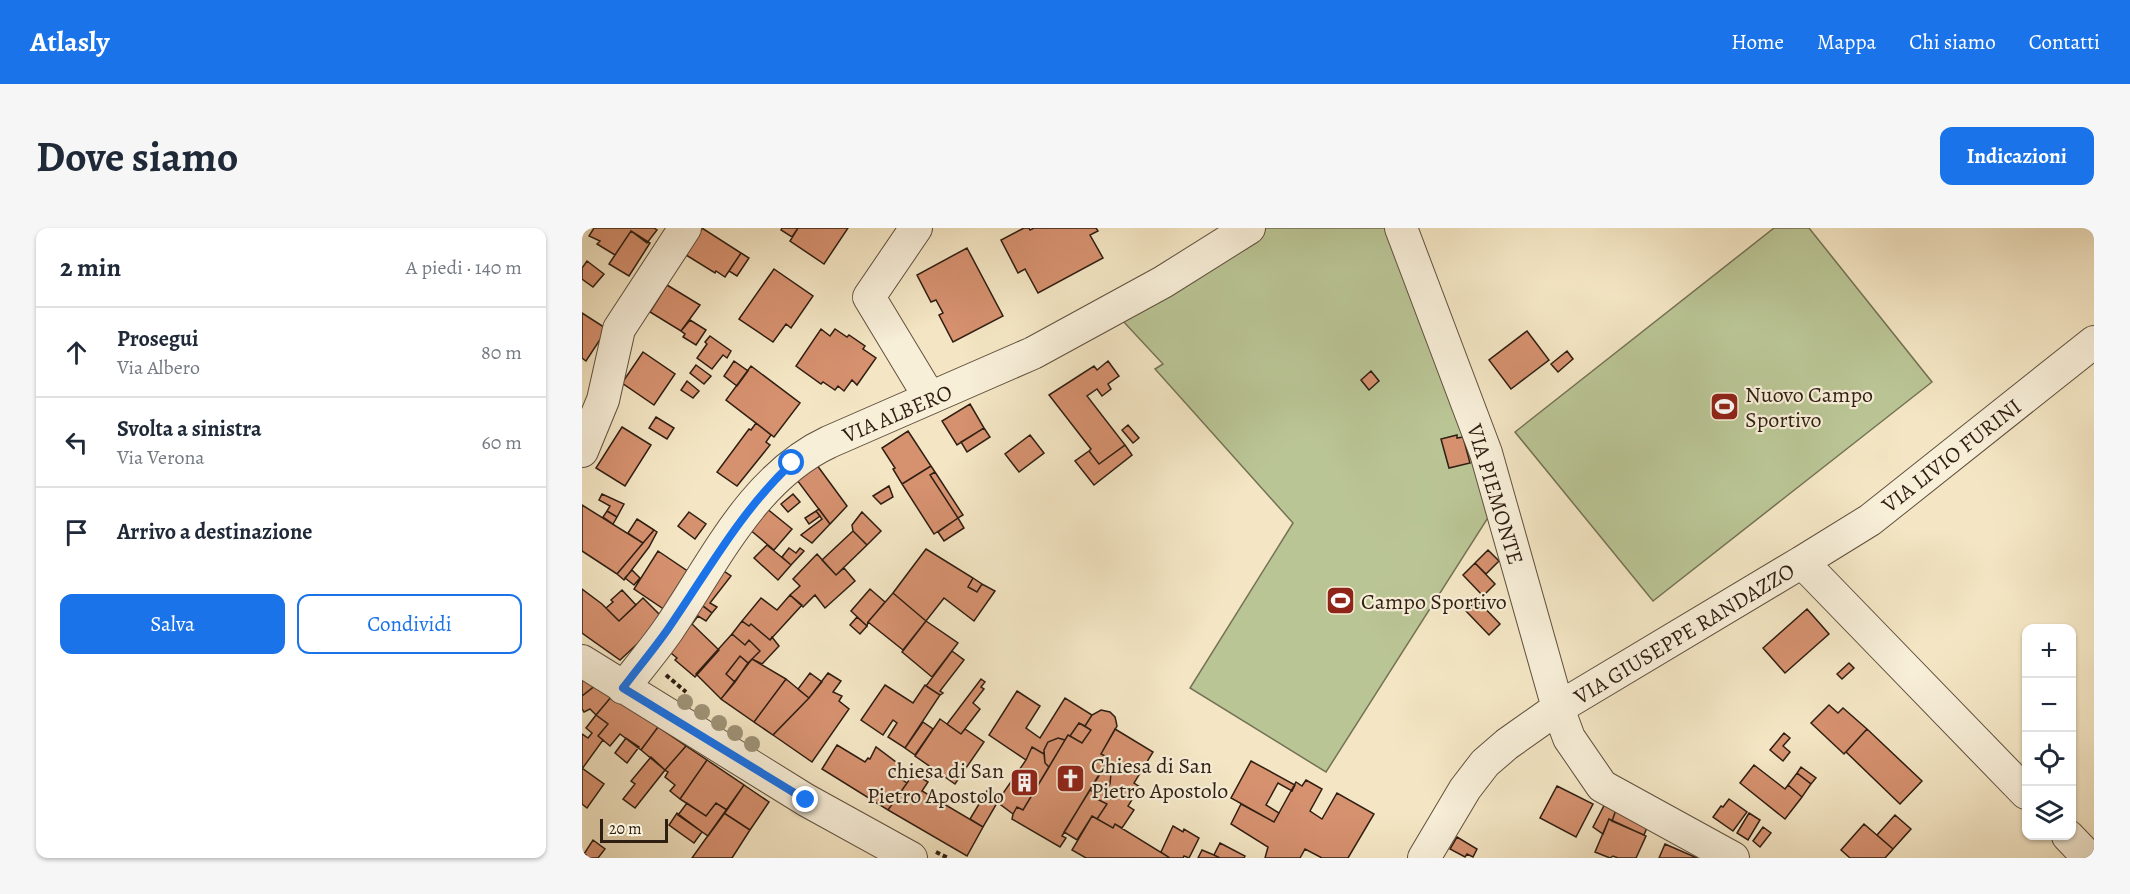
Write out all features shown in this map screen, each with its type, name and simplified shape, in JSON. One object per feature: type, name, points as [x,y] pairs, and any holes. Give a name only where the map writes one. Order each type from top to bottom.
[{"type":"street","points":[[582,451],[603,400],[619,329],[685,228]]},
{"type":"street","points":[[916,228],[868,297],[930,398]]},
{"type":"street","name":"VIA ALBERO","points":[[623,688],[668,629],[730,533],[786,469],[815,448],[1032,354],[1163,282],[1248,228]]},
{"type":"street","name":"VIA PIEMONTE","points":[[1401,228],[1486,453],[1558,708],[1569,738],[1602,786],[1733,858]]},
{"type":"street","name":"VIA LIVIO FURINI","points":[[1803,562],[1870,520],[2094,342]]},
{"type":"street","name":"VIA GIUSEPPE RANDAZZO","points":[[1424,858],[1465,789],[1485,763],[1507,744],[1558,708],[1803,562],[2022,789]]},
{"type":"street","points":[[582,662],[806,800],[911,858]]},
{"type":"street","points":[[2072,840],[2090,858]]},
{"type":"green space","points":[[1264,228],[1389,228],[1439,344],[1491,513],[1326,772],[1190,688],[1293,523],[1155,369],[1163,364],[1121,319]]},
{"type":"green space","name":"Nuovo Campo Sportivo","points":[[1774,228],[1809,228],[1932,382],[1653,601],[1515,432]]},
{"type":"building","points":[[594,228],[654,228],[657,230],[647,243],[631,231],[615,255],[597,244],[600,241],[589,236]]},
{"type":"building","points":[[702,228],[741,253],[725,277],[686,255]]},
{"type":"building","points":[[782,228],[798,228],[792,237],[781,230]]},
{"type":"building","points":[[798,228],[848,228],[824,264],[790,241]]},
{"type":"building","points":[[1024,228],[1030,230],[1034,228],[1096,228],[1098,231],[1090,235],[1103,258],[1038,293],[1025,269],[1018,273],[1001,240]]},
{"type":"building","points":[[631,231],[650,243],[629,276],[609,264]]},
{"type":"building","points":[[967,248],[1003,316],[953,342],[939,315],[943,313],[936,300],[931,302],[917,275]]},
{"type":"building","points":[[741,253],[749,258],[737,276],[729,271]]},
{"type":"building","points":[[587,261],[604,274],[593,287],[582,279],[582,268]]},
{"type":"building","points":[[774,269],[813,296],[791,328],[786,324],[773,342],[739,319]]},
{"type":"building","points":[[667,285],[700,305],[681,331],[650,312]]},
{"type":"building","points":[[582,313],[607,329],[586,361],[582,358]]},
{"type":"building","points":[[690,320],[706,330],[696,345],[683,337],[685,334],[681,331]]},
{"type":"building","points":[[821,329],[830,336],[835,329],[847,337],[849,335],[865,346],[863,349],[876,358],[857,385],[852,380],[844,391],[838,386],[835,390],[823,382],[821,384],[796,366]]},
{"type":"building","points":[[1527,331],[1549,360],[1511,389],[1489,360]]},
{"type":"building","points":[[710,336],[731,351],[727,358],[723,355],[712,369],[697,358]]},
{"type":"building","points":[[1567,351],[1573,359],[1558,372],[1551,364]]},
{"type":"building","points":[[643,352],[675,374],[654,405],[622,383]]},
{"type":"building","points":[[734,361],[748,371],[737,386],[724,376]]},
{"type":"building","points":[[1108,361],[1119,376],[1108,384],[1111,389],[1102,396],[1097,389],[1087,396],[1125,445],[1099,464],[1089,451],[1091,449],[1049,395],[1094,366],[1097,370]]},
{"type":"building","points":[[696,365],[711,376],[704,384],[690,373]]},
{"type":"building","points":[[751,366],[800,403],[774,437],[726,400]]},
{"type":"building","points":[[1371,371],[1379,381],[1369,390],[1361,380]]},
{"type":"building","points":[[687,381],[699,391],[693,398],[681,390]]},
{"type":"building","points":[[970,404],[984,428],[957,445],[942,421]]},
{"type":"building","points":[[656,417],[674,428],[667,439],[649,428]]},
{"type":"building","points":[[756,423],[771,435],[766,442],[770,445],[737,486],[717,472]]},
{"type":"building","points":[[1128,425],[1139,438],[1133,443],[1122,430]]},
{"type":"building","points":[[622,427],[651,445],[625,486],[596,468]]},
{"type":"building","points":[[984,428],[990,437],[967,452],[961,442]]},
{"type":"building","points":[[908,431],[931,466],[902,484],[882,448]]},
{"type":"building","points":[[1030,435],[1044,453],[1019,472],[1005,454]]},
{"type":"building","points":[[1457,435],[1457,438],[1463,437],[1470,463],[1449,468],[1441,439]]},
{"type":"building","points":[[1125,445],[1132,455],[1094,485],[1075,461],[1089,451],[1099,464]]},
{"type":"building","points":[[811,457],[847,506],[830,524],[791,472]]},
{"type":"building","points":[[931,466],[935,472],[930,475],[958,518],[934,534],[902,484]]},
{"type":"building","points":[[935,472],[963,515],[958,518],[930,475]]},
{"type":"building","points":[[889,486],[893,497],[881,504],[873,496]]},
{"type":"building","points":[[602,494],[624,504],[617,517],[607,511],[610,506],[599,500]]},
{"type":"building","points":[[793,494],[800,502],[788,512],[781,504]]},
{"type":"building","points":[[582,505],[643,543],[617,574],[582,551]]},
{"type":"building","points":[[766,508],[792,529],[774,550],[749,529]]},
{"type":"building","points":[[819,509],[830,524],[812,543],[801,535],[822,519],[816,511]]},
{"type":"building","points":[[607,511],[617,517],[613,524],[603,517]]},
{"type":"building","points":[[816,511],[820,516],[809,524],[805,518]]},
{"type":"building","points":[[689,512],[706,524],[695,539],[678,526]]},
{"type":"building","points":[[862,512],[881,531],[867,545],[853,531],[852,525]]},
{"type":"building","points":[[958,518],[964,528],[944,541],[938,532]]},
{"type":"building","points":[[637,519],[654,530],[643,543],[628,533]]},
{"type":"building","points":[[654,530],[657,532],[649,547],[624,580],[617,574]]},
{"type":"building","points":[[853,531],[867,545],[836,575],[822,560]]},
{"type":"building","points":[[767,545],[791,565],[778,580],[754,558]]},
{"type":"building","points":[[789,548],[796,553],[800,548],[804,551],[791,565],[782,557]]},
{"type":"building","points":[[926,549],[973,578],[968,587],[977,592],[982,584],[995,591],[974,621],[944,598],[926,621],[893,593]]},
{"type":"building","points":[[1488,550],[1499,561],[1486,574],[1475,563]]},
{"type":"building","points":[[658,551],[689,572],[665,610],[634,589]]},
{"type":"building","points":[[817,554],[836,575],[844,568],[855,581],[825,608],[815,595],[803,607],[790,595],[800,586],[793,579]]},
{"type":"building","points":[[712,563],[731,576],[710,603],[717,607],[712,613],[691,597]]},
{"type":"building","points":[[1475,563],[1495,584],[1483,596],[1463,575]]},
{"type":"building","points":[[632,570],[640,578],[634,585],[625,578]]},
{"type":"building","points":[[973,578],[982,584],[977,592],[968,587]]},
{"type":"building","points":[[582,589],[619,621],[643,598],[664,619],[620,660],[582,633]]},
{"type":"building","points":[[870,589],[885,602],[867,626],[851,611]]},
{"type":"building","points":[[622,590],[636,605],[619,621],[606,608]]},
{"type":"building","points":[[893,593],[926,621],[903,650],[868,622]]},
{"type":"building","points":[[790,595],[802,605],[770,640],[751,624],[749,626],[742,621],[761,598],[777,610]]},
{"type":"building","points":[[693,598],[712,613],[706,621],[698,616],[692,624],[719,650],[695,677],[660,644]]},
{"type":"building","points":[[1477,600],[1500,624],[1489,635],[1466,611]]},
{"type":"building","points":[[1807,609],[1829,634],[1785,673],[1763,648]]},
{"type":"building","points":[[857,617],[867,626],[860,634],[850,625]]},
{"type":"building","points":[[742,621],[749,626],[751,624],[770,640],[772,637],[779,646],[762,664],[752,659],[760,651],[749,640],[745,645],[732,634]]},
{"type":"building","points":[[926,621],[958,643],[932,677],[902,652]]},
{"type":"building","points":[[732,634],[745,645],[749,640],[760,651],[748,663],[740,656],[726,674],[735,682],[721,699],[696,674]]},
{"type":"building","points":[[952,651],[964,660],[940,691],[943,693],[940,695],[926,686]]},
{"type":"building","points":[[740,656],[748,663],[735,682],[726,674]]},
{"type":"building","points":[[752,659],[786,679],[754,722],[721,699]]},
{"type":"building","points":[[1849,663],[1854,668],[1842,679],[1837,674]]},
{"type":"building","points":[[810,673],[822,682],[809,698],[798,689]]},
{"type":"building","points":[[828,673],[841,681],[833,692],[842,696],[839,701],[849,709],[812,762],[773,735],[809,698]]},
{"type":"building","points":[[582,675],[596,685],[582,696]]},
{"type":"building","points":[[786,679],[809,698],[773,735],[754,722]]},
{"type":"building","points":[[981,679],[985,682],[981,687],[984,689],[973,703],[980,709],[961,734],[947,724]]},
{"type":"building","points":[[596,685],[612,696],[596,715],[590,709],[584,712],[582,696]]},
{"type":"building","points":[[885,685],[913,703],[925,685],[940,695],[905,748],[888,737],[897,723],[893,720],[883,735],[861,720]]},
{"type":"building","points":[[1017,691],[1040,706],[1026,728],[1040,738],[1065,698],[1092,715],[1085,726],[1079,723],[1065,740],[1058,738],[1048,742],[1044,754],[1032,747],[1026,760],[989,735]]},
{"type":"building","points":[[612,696],[658,727],[641,750],[620,734],[610,746],[598,736],[608,724],[596,715]]},
{"type":"building","points":[[1829,705],[1838,713],[1843,708],[1867,729],[1844,754],[1811,723]]},
{"type":"building","name":"Chiesa di San Pietro Apostolo","points":[[1101,710],[1110,712],[1115,717],[1117,726],[1101,754],[1109,758],[1062,836],[1066,838],[1060,847],[1012,819],[1013,814],[1017,807],[1023,810],[1068,735],[1082,743],[1091,730],[1085,726],[1092,715]]},
{"type":"building","points":[[596,715],[608,724],[598,736],[603,740],[582,769],[582,734],[588,738],[592,733],[586,728]]},
{"type":"building","points":[[940,719],[961,734],[965,729],[984,742],[955,784],[915,756]]},
{"type":"building","points":[[923,722],[933,729],[915,755],[905,748]]},
{"type":"building","points":[[1079,723],[1091,730],[1082,743],[1070,736]]},
{"type":"building","points":[[658,727],[686,746],[665,770],[641,750]]},
{"type":"building","points":[[1115,729],[1153,752],[1134,783],[1140,787],[1128,806],[1134,810],[1122,828],[1115,824],[1113,828],[1097,819],[1107,804],[1093,797],[1094,792],[1105,790],[1110,784],[1111,773],[1105,766],[1109,758],[1101,754]]},
{"type":"building","points":[[1867,729],[1922,781],[1900,804],[1846,752]]},
{"type":"building","points":[[1784,733],[1790,738],[1783,746],[1790,752],[1783,761],[1770,750]]},
{"type":"building","points":[[626,738],[639,747],[627,763],[615,753]]},
{"type":"building","points":[[1058,738],[1065,740],[1049,767],[1045,763],[1044,750],[1048,742]]},
{"type":"building","points":[[837,745],[865,762],[868,758],[870,759],[876,747],[904,768],[898,777],[907,783],[888,810],[822,769]]},
{"type":"building","points":[[686,746],[707,760],[680,799],[670,791],[675,785],[665,777],[668,772],[665,770]]},
{"type":"building","name":"chiesa di San Pietro Apostolo","points":[[1032,747],[1044,754],[1045,763],[1049,767],[1023,810],[1017,807],[1013,814],[997,802],[1026,760]]},
{"type":"building","points":[[651,757],[665,770],[635,808],[623,799],[635,784],[631,781]]},
{"type":"building","points":[[707,760],[744,785],[727,810],[716,803],[706,816],[680,799]]},
{"type":"building","points":[[1251,761],[1295,785],[1292,791],[1278,783],[1266,805],[1279,813],[1274,822],[1231,798]]},
{"type":"building","points":[[1754,765],[1785,789],[1788,785],[1802,797],[1785,819],[1740,783]]},
{"type":"building","points":[[1105,766],[1111,773],[1110,784],[1105,790],[1094,792],[1090,790]]},
{"type":"building","points":[[1801,767],[1816,778],[1811,784],[1797,773]]},
{"type":"building","points":[[582,768],[604,784],[587,808],[582,804]]},
{"type":"building","points":[[914,773],[928,782],[922,791],[983,827],[967,856],[888,810]]},
{"type":"building","points":[[1797,773],[1811,784],[1802,797],[1788,785]]},
{"type":"building","points":[[1306,780],[1322,789],[1310,811],[1322,819],[1337,793],[1374,814],[1348,858],[1322,858],[1305,849],[1300,858],[1265,858],[1268,847],[1231,824],[1241,804],[1274,822],[1296,782],[1302,786]]},
{"type":"building","points":[[744,785],[769,802],[750,830],[724,813]]},
{"type":"building","points":[[1557,786],[1593,804],[1576,837],[1540,818]]},
{"type":"building","points":[[988,789],[1000,798],[983,827],[970,819]]},
{"type":"building","points":[[1090,790],[1094,792],[1093,797],[1107,804],[1097,819],[1092,816],[1077,840],[1064,832]]},
{"type":"building","points":[[1609,796],[1617,807],[1612,821],[1609,819],[1603,834],[1593,827]]},
{"type":"building","points":[[1729,799],[1747,812],[1733,831],[1713,817]]},
{"type":"building","points":[[687,803],[706,816],[716,803],[727,810],[708,836],[678,815]]},
{"type":"building","points":[[1617,807],[1650,820],[1644,835],[1612,821]]},
{"type":"building","points":[[677,813],[702,832],[694,843],[669,825]]},
{"type":"building","points":[[724,813],[750,830],[732,858],[692,858]]},
{"type":"building","points":[[1749,813],[1760,820],[1748,840],[1737,833]]},
{"type":"building","points":[[1895,815],[1911,829],[1893,849],[1877,835]]},
{"type":"building","points":[[1092,816],[1113,828],[1115,824],[1170,858],[1086,858],[1072,850]]},
{"type":"building","points":[[1609,819],[1646,836],[1636,858],[1613,856],[1610,858],[1595,852]]},
{"type":"building","points":[[1864,824],[1893,849],[1885,858],[1850,858],[1841,850]]},
{"type":"building","points":[[1173,826],[1183,832],[1184,829],[1199,838],[1189,858],[1184,856],[1183,858],[1170,858],[1161,852]]},
{"type":"building","points":[[1763,827],[1771,833],[1760,847],[1753,841]]},
{"type":"building","points":[[1457,837],[1477,849],[1473,857],[1467,854],[1465,857],[1450,849]]},
{"type":"building","points":[[593,840],[605,849],[598,858],[583,858],[586,855],[584,854]]},
{"type":"building","points":[[1220,843],[1245,856],[1244,858],[1220,858],[1214,855]]},
{"type":"building","points":[[1665,844],[1697,858],[1659,858]]},
{"type":"building","points":[[1202,850],[1214,855],[1220,858],[1198,858]]},
{"type":"place","name":"Nuovo Campo Sportivo","points":[[1724,407]]},
{"type":"place","name":"Campo Sportivo","points":[[1340,601]]},
{"type":"place","name":"Chiesa di San Pietro Apostolo","points":[[1070,778]]},
{"type":"place","name":"chiesa di San Pietro Apostolo","points":[[1025,783]]},
{"type":"route","points":[[792,463],[730,533],[668,629],[623,688],[806,800]]}]
